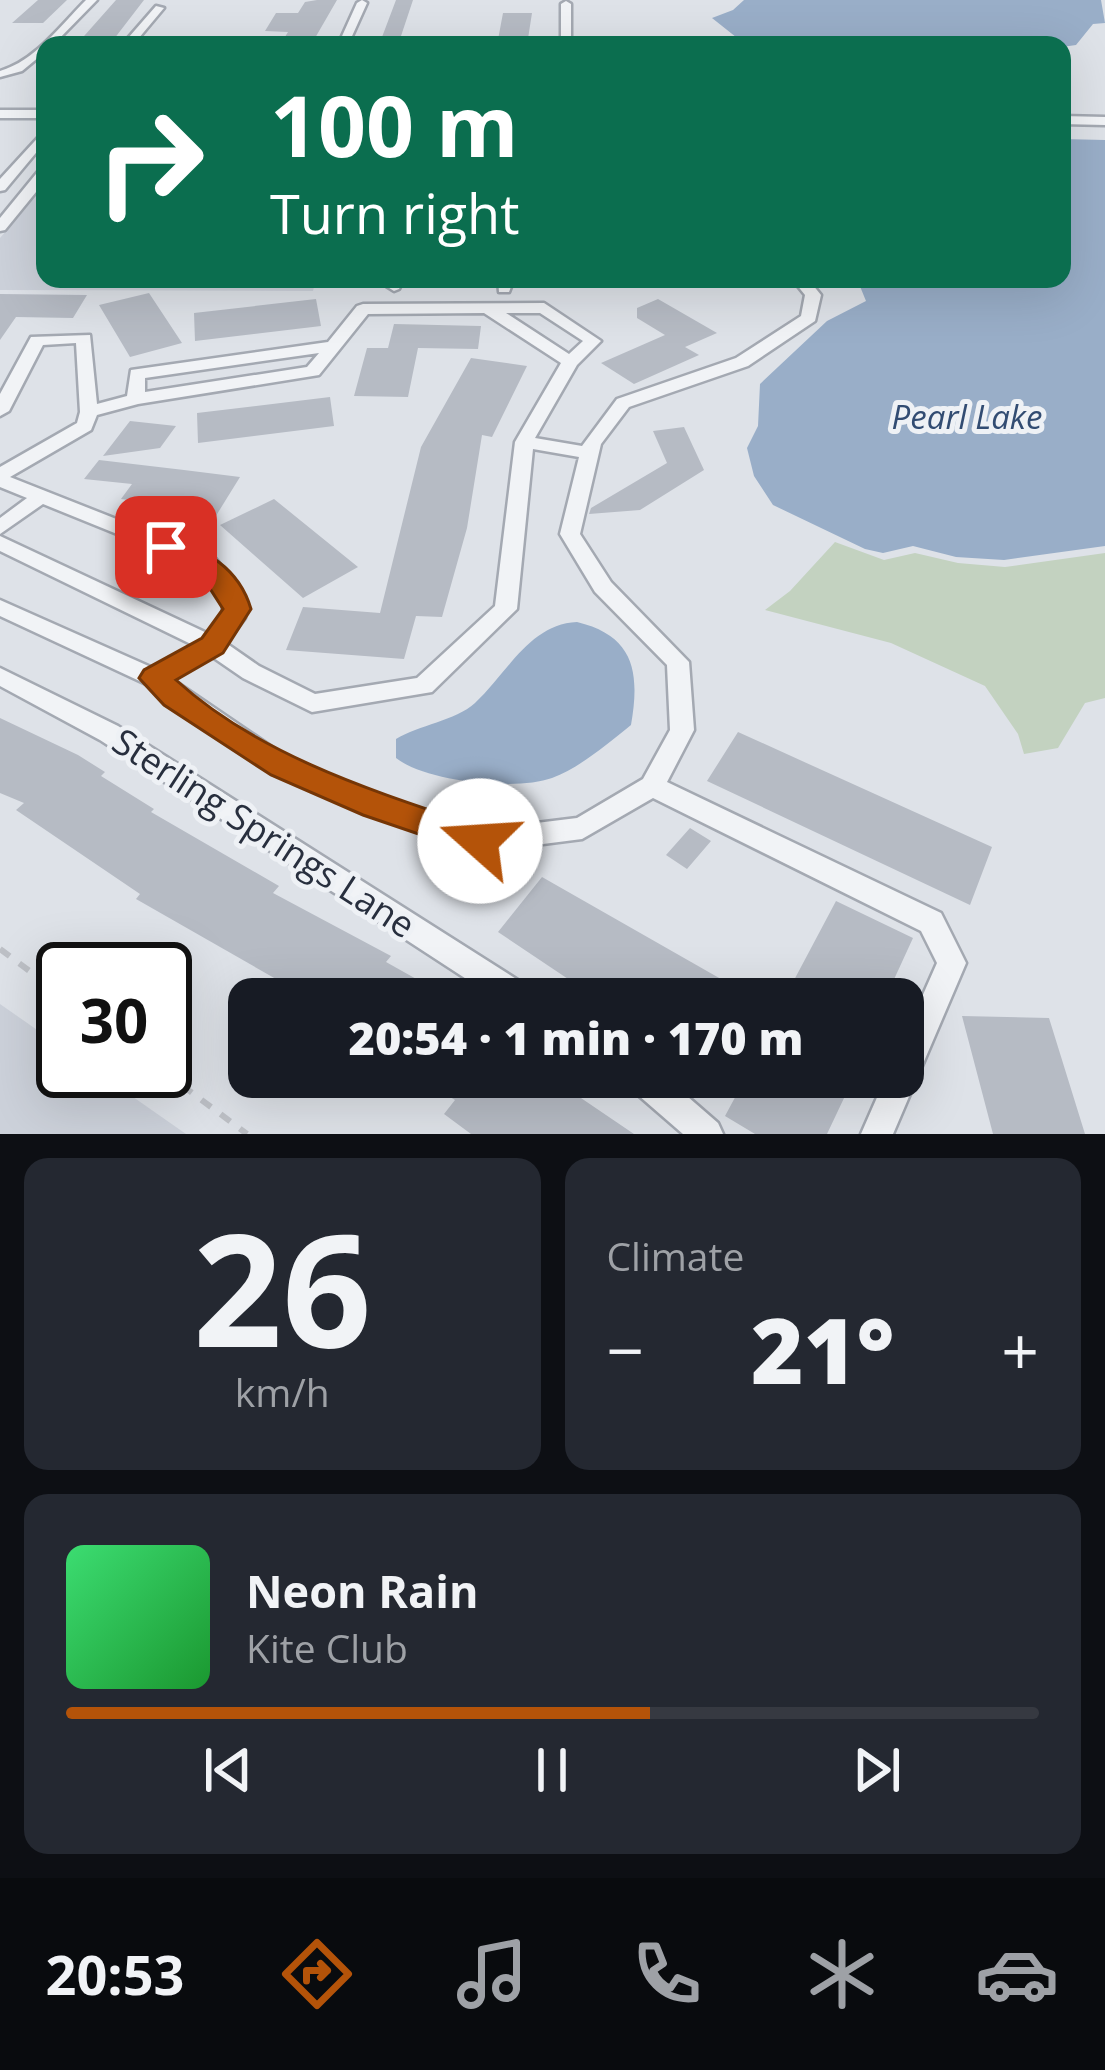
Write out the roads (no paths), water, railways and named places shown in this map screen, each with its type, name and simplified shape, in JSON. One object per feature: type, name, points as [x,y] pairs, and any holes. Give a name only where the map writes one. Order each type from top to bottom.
[{"type":"street","points":[[56,36],[92,0]]},
{"type":"street","points":[[347,36],[362,3]]},
{"type":"street","points":[[566,4],[566,36]]},
{"type":"street","points":[[135,36],[159,8]]},
{"type":"street","points":[[0,74],[18,70],[36,55]]},
{"type":"street","points":[[0,114],[36,114]]},
{"type":"street","points":[[1071,120],[1105,121]]},
{"type":"street","points":[[0,187],[36,145]]},
{"type":"street","points":[[0,226],[8,207],[36,181]]},
{"type":"street","points":[[0,607],[154,678],[175,697],[282,766],[375,806],[480,841],[582,828],[664,790],[682,730],[678,662],[603,587],[570,534],[590,448],[623,403],[742,362],[809,318],[813,295],[807,288]]},
{"type":"street","points":[[487,308],[570,362]]},
{"type":"street","points":[[0,543],[212,645],[251,672],[312,703],[424,686],[506,609],[526,438],[570,362],[593,341],[544,308],[363,309],[334,346],[137,374],[136,399],[89,412]]},
{"type":"street","points":[[0,411],[37,340],[84,338],[89,412],[85,426],[0,478]]},
{"type":"street","points":[[526,438],[590,448]]},
{"type":"street","points":[[0,478],[208,563],[233,595],[237,609],[212,645],[154,678]]},
{"type":"street","points":[[0,528],[40,496]]},
{"type":"street","name":"Sterling Springs Lane","points":[[0,676],[109,733],[489,978]]},
{"type":"street","points":[[664,790],[931,922],[952,963],[924,1028]]},
{"type":"street","points":[[665,1098],[707,1134]]},
{"type":"street","points":[[877,1134],[893,1098]]},
{"type":"water","points":[[744,0],[1101,0],[1105,23],[1093,24],[1071,46],[1071,36],[735,36],[712,18]]},
{"type":"water","name":"Pearl Lake","points":[[1071,139],[1105,140],[1105,546],[1004,560],[956,557],[913,546],[883,553],[773,505],[754,476],[747,448],[758,426],[760,384],[827,321],[866,301],[861,288],[1071,288]]},
{"type":"water","points":[[577,622],[596,628],[622,647],[633,673],[631,725],[603,747],[552,778],[517,784],[449,778],[396,758],[396,739],[467,709],[533,640],[560,625]]}]
